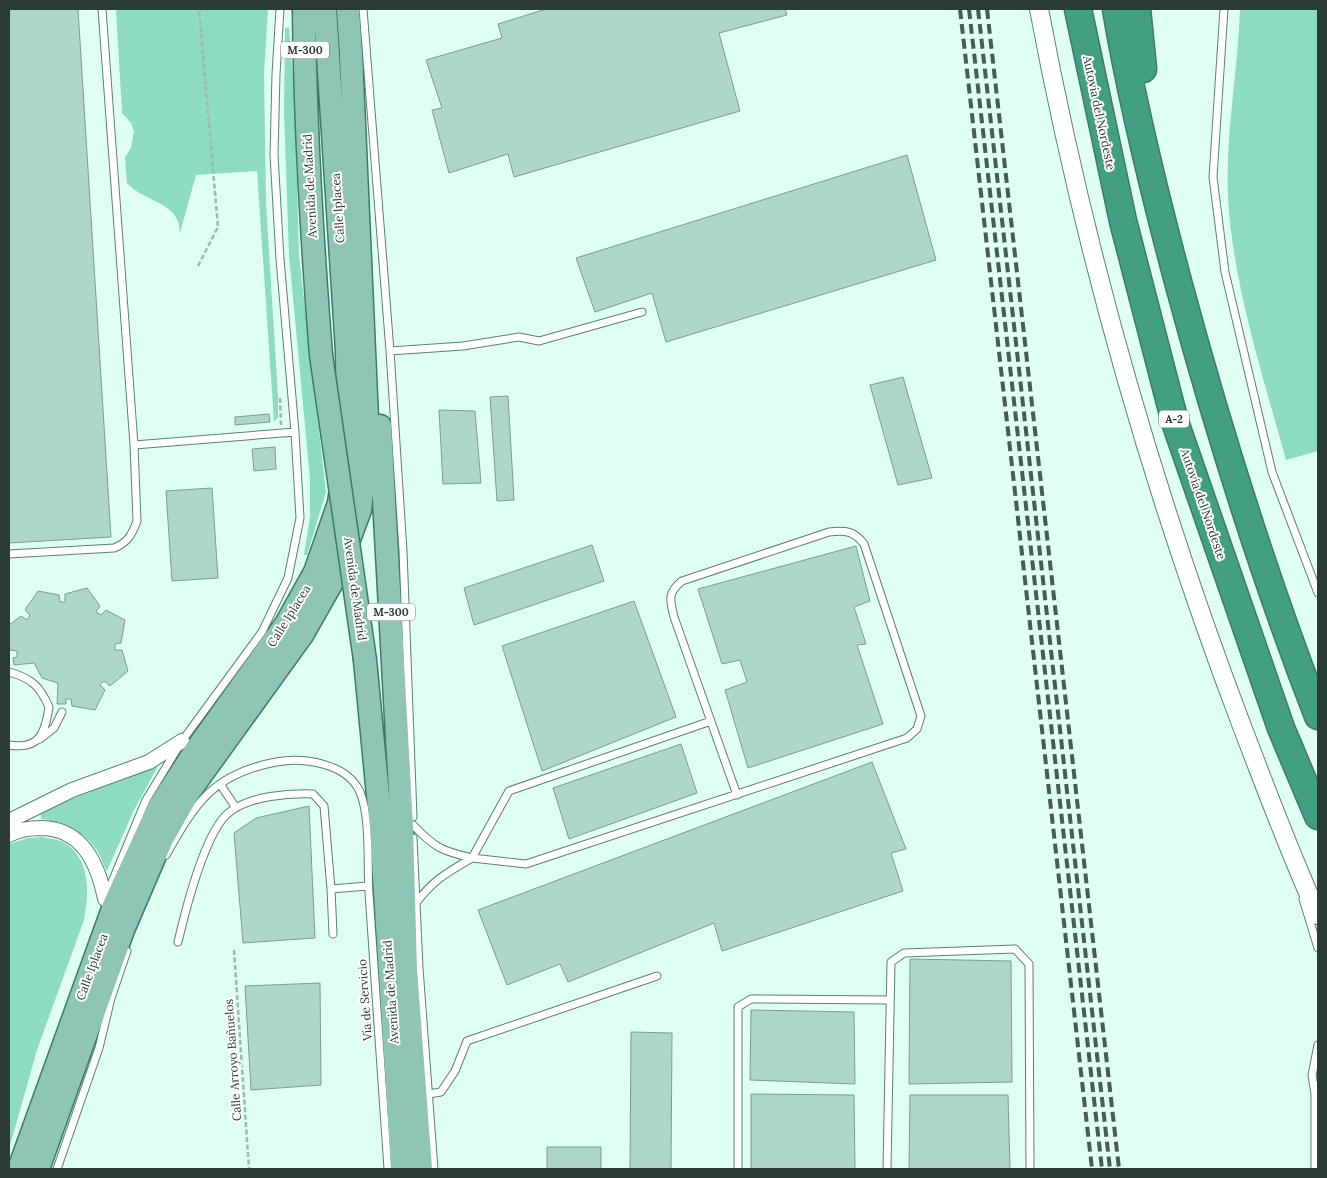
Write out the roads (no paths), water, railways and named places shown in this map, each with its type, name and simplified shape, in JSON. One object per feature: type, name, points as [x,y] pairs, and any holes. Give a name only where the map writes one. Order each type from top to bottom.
[{"type":"highway","name":"Autovía del Nordeste","points":[[1078,9],[1123,222],[1175,422],[1282,728],[1318,816]]},
{"type":"highway","points":[[1116,9],[1125,66],[1159,208],[1207,391],[1279,608],[1318,716]]},
{"type":"highway","points":[[1137,9],[1141,62],[1172,204],[1227,402],[1279,608]]},
{"type":"main road","points":[[295,9],[305,91]]},
{"type":"main road","name":"Avenida de Madrid","points":[[304,9],[305,91],[314,268],[321,355],[365,660],[381,827],[402,1169]]},
{"type":"main road","name":"Calle Iplacea","points":[[19,1169],[115,903],[159,807],[196,750],[286,624],[315,572],[339,502],[348,438],[347,351],[325,9]]},
{"type":"main road","name":"Avenida de Madrid","points":[[348,9],[371,275],[402,827],[406,970],[421,1169]]},
{"type":"main road","name":"Calle Iplacea","points":[[38,1169],[123,930],[162,839],[194,785],[302,635],[335,577],[360,510],[368,441],[351,56]]},
{"type":"street","points":[[1039,9],[1052,79],[1086,232],[1144,440],[1208,635],[1297,869],[1318,915]]},
{"type":"street","points":[[9,821],[72,790],[149,762],[182,741]]},
{"type":"street","points":[[9,835],[16,831],[31,828],[52,828],[73,836],[88,851],[100,876],[104,903]]},
{"type":"lane","points":[[9,554],[114,548],[124,544],[133,532],[137,521],[134,445],[102,9]]},
{"type":"lane","name":"M-300","points":[[280,9],[274,154],[280,259],[295,432]]},
{"type":"lane","points":[[363,9],[390,351],[403,551],[416,903],[434,1169]]},
{"type":"lane","points":[[1224,9],[1214,177],[1225,272],[1272,472],[1318,593]]},
{"type":"lane","points":[[390,351],[463,346],[519,337],[538,341],[642,312]]},
{"type":"lane","points":[[104,903],[146,800],[182,741],[262,632],[288,578],[300,518],[295,432],[134,445]]},
{"type":"lane","points":[[413,825],[427,840],[442,851],[472,858],[526,864],[907,738],[918,729],[921,716],[864,544],[856,534],[845,530],[829,532],[682,581],[673,589],[670,602],[674,617],[737,794]]},
{"type":"lane","points":[[9,672],[25,677],[36,684],[43,693],[49,707],[40,739]]},
{"type":"lane","points":[[9,745],[25,746],[35,744],[54,728],[62,712]]},
{"type":"lane","points":[[416,903],[429,886],[443,875],[472,858],[510,791],[711,721]]},
{"type":"lane","name":"Vía de Servicio","points":[[162,864],[186,821],[210,791],[228,777],[249,769],[279,762],[319,762],[341,770],[360,791],[367,829],[368,886],[388,1169]]},
{"type":"lane","points":[[220,784],[236,808]]},
{"type":"lane","points":[[178,942],[188,901],[212,835],[230,811],[287,793],[313,794],[324,806],[333,934]]},
{"type":"lane","points":[[1297,869],[1306,914],[1318,948]]},
{"type":"lane","points":[[331,889],[368,886]]},
{"type":"lane","points":[[67,1037],[96,932]]},
{"type":"lane","points":[[57,1169],[99,1048],[111,998],[129,945]]},
{"type":"lane","points":[[887,1169],[891,962],[904,952],[1015,949],[1029,964],[1030,1169]]},
{"type":"lane","points":[[428,1094],[441,1092],[455,1071],[467,1042],[657,976]]},
{"type":"lane","points":[[738,1169],[738,1007],[751,999],[890,1000]]},
{"type":"lane","points":[[1315,1169],[1315,1094],[1312,1075],[1318,1045]]},
{"type":"lane","points":[[1315,1094],[1318,1085]]},
{"type":"railway","points":[[960,9],[1092,1169]]},
{"type":"railway","points":[[969,9],[1102,1169]]},
{"type":"railway","points":[[978,9],[1110,1169]]},
{"type":"railway","points":[[987,9],[1119,1169]]}]
